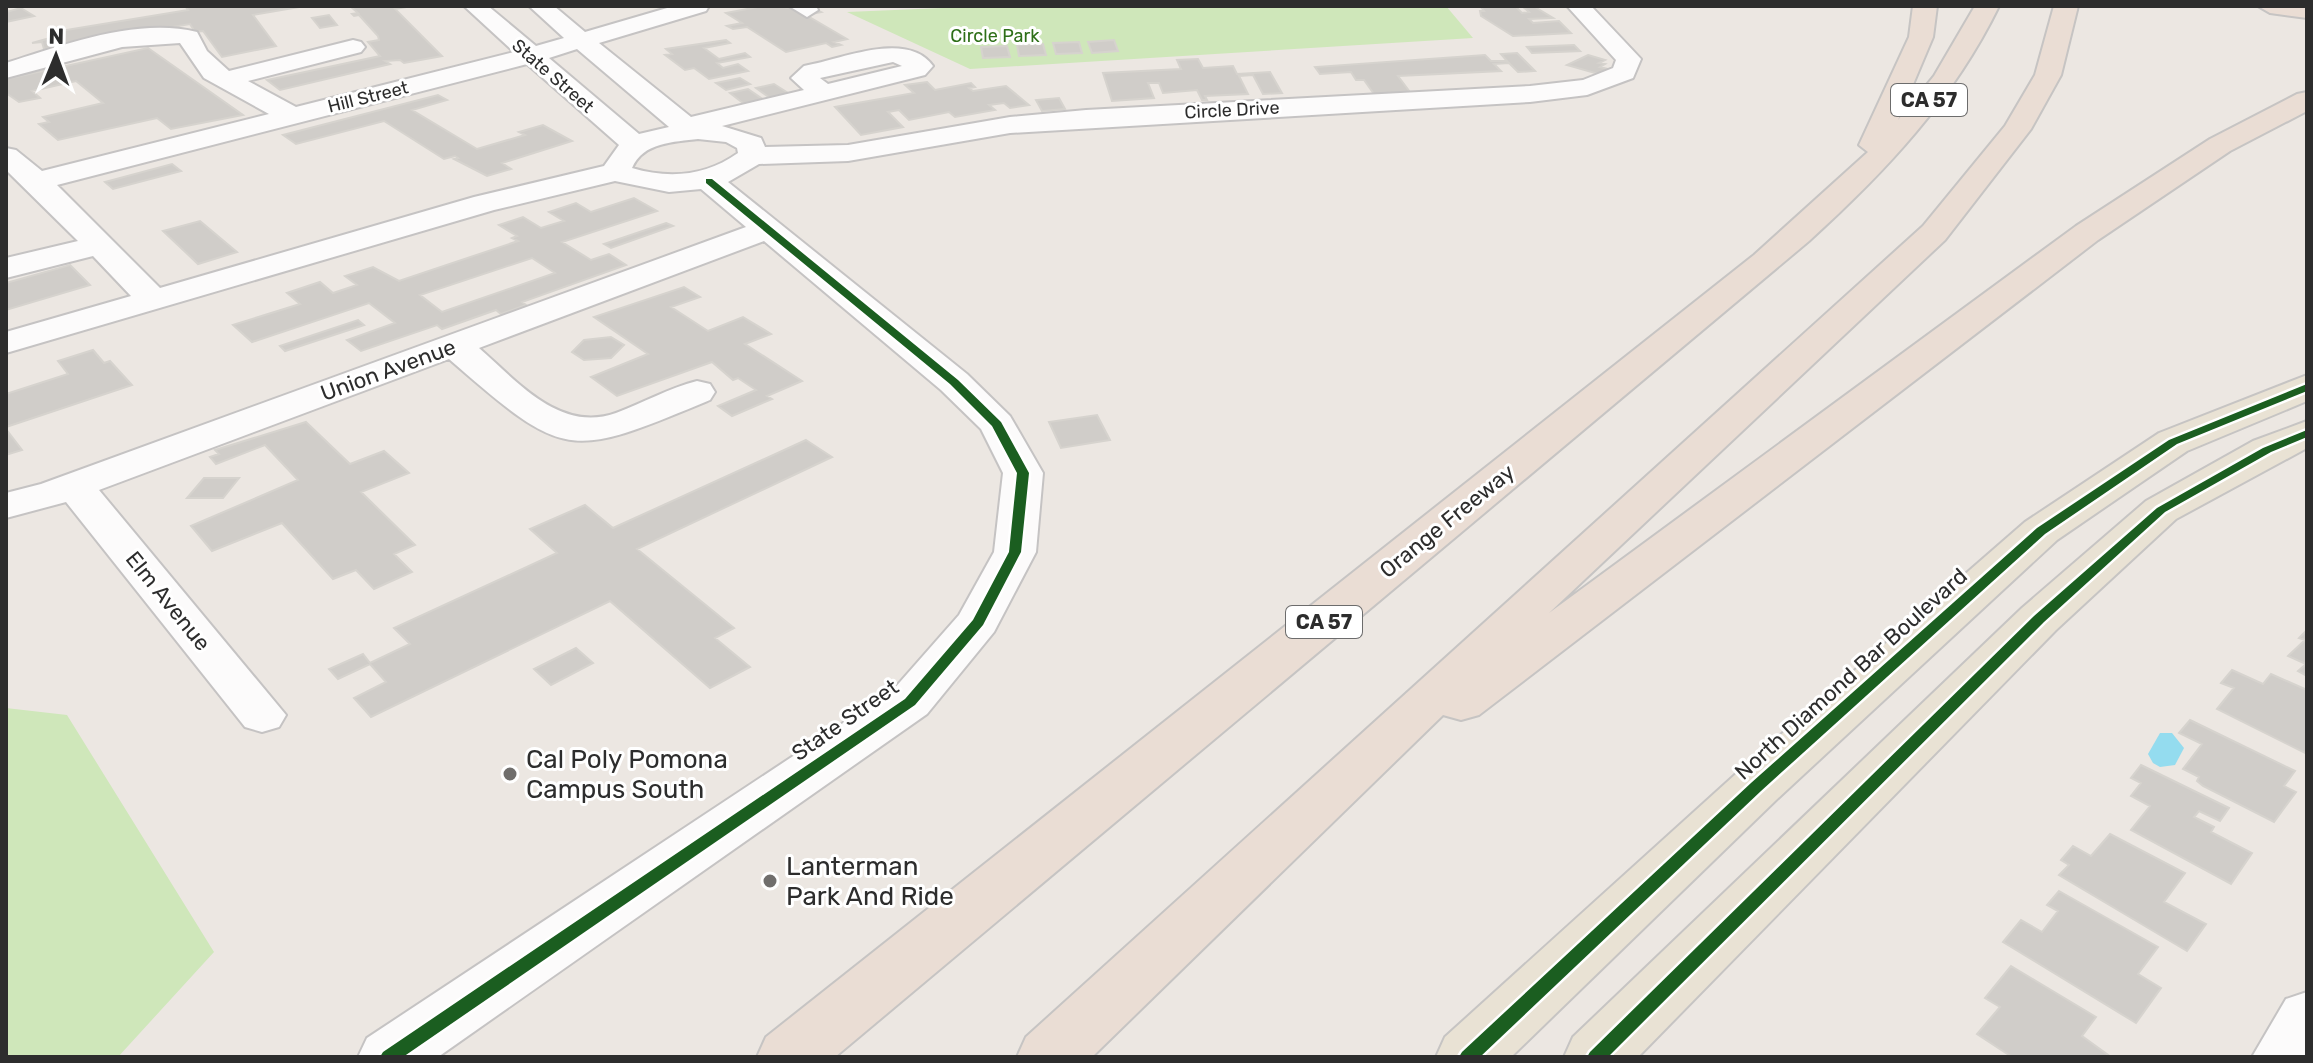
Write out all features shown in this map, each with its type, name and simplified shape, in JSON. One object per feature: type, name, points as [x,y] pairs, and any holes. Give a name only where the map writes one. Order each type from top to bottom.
[{"type":"highway","points":[[1856,183],[1921,37],[1925,6]]},
{"type":"highway","name":"Orange Freeway","points":[[789,1057],[1766,262],[1856,183],[1936,92],[1971,41],[1987,6]]},
{"type":"highway","points":[[1049,1057],[1507,626],[1934,233],[1990,166],[2025,115],[2048,75],[2066,6]]},
{"type":"highway","points":[[2270,6],[2307,11]]},
{"type":"highway","points":[[1302,822],[2087,233],[2220,145],[2307,100]]},
{"type":"main road","name":"North Diamond Bar Boulevard","points":[[1468,1057],[1756,787],[2041,531],[2173,442],[2307,387]]},
{"type":"main road","points":[[1596,1057],[2039,619],[2161,510],[2267,450],[2307,433]]},
{"type":"street","name":"State Street","points":[[475,6],[631,142]]},
{"type":"street","points":[[6,343],[501,199],[616,172],[641,181],[709,181],[736,170],[752,156],[751,144],[732,135],[693,129],[540,6]]},
{"type":"street","name":"Hill Street","points":[[6,193],[529,56],[698,6]]},
{"type":"street","name":"Circle Drive","points":[[752,156],[848,153],[996,127],[1086,118],[1530,94],[1587,87],[1624,73],[1629,59],[1578,6]]},
{"type":"street","points":[[6,71],[129,40],[189,37],[196,53],[213,73],[293,116]]},
{"type":"street","points":[[228,80],[268,66],[353,47]]},
{"type":"street","points":[[501,199],[493,186],[497,180],[824,93]]},
{"type":"street","points":[[616,172],[620,156],[631,142]]},
{"type":"street","points":[[6,156],[38,183],[152,299]]},
{"type":"street","name":"State Street","points":[[389,1057],[910,702],[978,622],[1015,552],[1023,473],[997,424],[954,382],[709,181]]},
{"type":"street","name":"Union Avenue","points":[[6,506],[74,486],[768,229]]},
{"type":"street","points":[[6,268],[100,245]]},
{"type":"street","points":[[454,345],[540,417],[564,428],[585,431],[616,424],[697,392]]},
{"type":"street","name":"Elm Avenue","points":[[74,486],[262,715]]},
{"type":"street","points":[[2283,1057],[2307,1017]]},
{"type":"green space","name":"Circle Park","points":[[990,6],[1446,6],[1473,38],[970,69],[847,12]]},
{"type":"green space","points":[[6,708],[67,715],[214,952],[118,1057],[6,1057]]},
{"type":"water","points":[[2160,733],[2172,733],[2184,748],[2175,765],[2160,767],[2153,763],[2148,754]]},
{"type":"building","points":[[185,6],[305,6],[253,15],[276,46],[222,57],[203,31],[195,32],[190,24],[44,49],[42,42],[32,43],[50,38],[48,33],[188,10]]},
{"type":"building","points":[[350,6],[412,6],[395,9],[442,56],[404,63],[400,60],[385,61],[390,64],[280,90],[267,80],[380,56],[368,42],[379,40],[378,36],[359,15],[352,14],[358,13]]},
{"type":"building","points":[[763,6],[817,10],[821,12],[806,15],[847,39],[834,42],[841,45],[832,47],[826,43],[786,52],[747,27],[733,29],[727,26],[742,23],[726,13]]},
{"type":"building","points":[[1480,6],[1515,6],[1522,13],[1529,12],[1522,6],[1539,6],[1535,7],[1553,18],[1529,19],[1533,23],[1559,21],[1571,33],[1513,36],[1481,16],[1480,11],[1484,11]]},
{"type":"building","points":[[21,8],[34,16],[6,22],[6,12]]},
{"type":"building","points":[[329,15],[337,25],[320,28],[312,18]]},
{"type":"building","points":[[726,40],[730,43],[704,48],[719,59],[745,53],[750,57],[717,63],[723,68],[738,64],[748,71],[709,79],[694,68],[685,70],[665,55],[672,54],[666,49]]},
{"type":"building","points":[[1114,40],[1118,51],[1092,53],[1088,42]]},
{"type":"building","points":[[1079,42],[1082,53],[1056,54],[1053,43]]},
{"type":"building","points":[[1043,44],[1046,55],[1019,56],[1017,45]]},
{"type":"building","points":[[1574,45],[1580,51],[1532,53],[1527,47]]},
{"type":"building","points":[[1007,46],[1010,57],[983,58],[981,47]]},
{"type":"building","points":[[148,48],[243,115],[171,129],[157,118],[58,140],[39,124],[49,122],[43,117],[103,103],[76,81],[32,91],[40,98],[19,102],[6,93],[6,79]]},
{"type":"building","points":[[1517,53],[1535,71],[1518,72],[1509,63],[1494,64],[1501,71],[1398,76],[1410,92],[1374,94],[1364,80],[1356,80],[1351,72],[1320,74],[1315,67],[1485,55],[1491,61],[1507,61],[1501,54]]},
{"type":"building","points":[[1588,55],[1605,60],[1599,63],[1605,64],[1600,67],[1612,70],[1602,75],[1567,65]]},
{"type":"building","points":[[1198,59],[1203,68],[1233,66],[1237,74],[1270,72],[1282,93],[1263,94],[1253,75],[1239,76],[1248,94],[1205,96],[1207,100],[1202,100],[1197,90],[1163,93],[1159,83],[1148,83],[1154,98],[1112,101],[1103,73],[1181,69],[1177,60]]},
{"type":"building","points":[[740,78],[750,84],[726,90],[716,83]]},
{"type":"building","points":[[927,82],[935,90],[971,83],[975,87],[969,88],[973,91],[1006,86],[1029,105],[1010,108],[1004,103],[989,105],[995,110],[955,117],[949,112],[909,120],[899,110],[888,112],[903,127],[861,135],[835,107],[914,93],[905,85]]},
{"type":"building","points":[[774,84],[793,96],[774,101],[756,88]]},
{"type":"building","points":[[748,89],[767,102],[748,107],[730,93]]},
{"type":"building","points":[[438,95],[447,100],[412,110],[477,149],[525,135],[519,132],[543,125],[572,141],[502,163],[511,169],[487,176],[454,159],[458,158],[455,156],[444,159],[384,121],[296,144],[283,135]]},
{"type":"building","points":[[1059,98],[1065,109],[1042,111],[1036,100]]},
{"type":"building","points":[[172,164],[181,171],[113,189],[105,182]]},
{"type":"building","points":[[634,198],[657,211],[562,242],[591,260],[609,254],[626,265],[522,302],[526,305],[501,314],[496,310],[442,329],[437,325],[361,351],[347,340],[395,323],[369,303],[252,342],[233,325],[300,304],[287,293],[320,282],[333,293],[357,285],[345,276],[373,267],[399,281],[518,241],[512,238],[517,236],[499,225],[523,217],[541,228],[564,221],[549,212],[576,203],[591,212]],"holes":[[[532,258],[555,273],[442,312],[420,295]]]},
{"type":"building","points":[[200,221],[237,252],[198,264],[163,231]]},
{"type":"building","points":[[666,223],[673,226],[611,248],[604,244]]},
{"type":"building","points":[[70,265],[90,285],[6,310],[6,283]]},
{"type":"building","points":[[684,287],[700,297],[671,307],[708,331],[743,317],[771,334],[745,344],[802,381],[767,396],[772,399],[732,416],[718,406],[756,390],[738,378],[733,380],[712,362],[617,396],[591,377],[648,354],[594,317]]},
{"type":"building","points":[[358,320],[364,325],[285,351],[280,346]]},
{"type":"building","points":[[611,337],[624,345],[611,358],[584,360],[572,352],[584,340]]},
{"type":"building","points":[[93,350],[104,363],[110,361],[132,385],[6,427],[6,394],[68,374],[58,361]]},
{"type":"building","points":[[1097,415],[1110,440],[1061,448],[1049,422]]},
{"type":"building","points":[[306,422],[350,464],[384,451],[409,473],[361,492],[415,545],[394,554],[412,572],[374,589],[356,570],[333,579],[282,523],[212,551],[191,526],[298,480],[265,445],[216,464],[210,457],[219,454],[215,450]]},
{"type":"building","points":[[6,429],[22,450],[6,455]]},
{"type":"building","points":[[806,440],[832,457],[637,549],[734,628],[715,638],[750,667],[710,688],[610,601],[371,717],[354,698],[386,682],[370,664],[338,679],[329,669],[363,654],[370,663],[410,644],[394,628],[557,553],[530,529],[585,505],[613,528]]},
{"type":"building","points":[[204,478],[239,478],[223,498],[187,498]]},
{"type":"building","points":[[2307,630],[2307,676],[2298,671],[2306,664],[2288,656],[2305,640],[2299,638]]},
{"type":"building","points":[[576,648],[593,663],[551,685],[534,669]]},
{"type":"building","points":[[2232,670],[2263,684],[2271,674],[2307,690],[2307,754],[2217,709],[2234,688],[2221,683]]},
{"type":"building","points":[[2190,720],[2295,771],[2284,786],[2296,792],[2274,822],[2203,786],[2197,781],[2199,777],[2183,769],[2202,744],[2179,733]]},
{"type":"building","points":[[2141,765],[2229,808],[2220,821],[2199,811],[2194,817],[2214,827],[2211,832],[2252,853],[2231,884],[2131,830],[2150,806],[2131,796],[2141,783],[2131,778]]},
{"type":"building","points":[[2110,834],[2185,873],[2164,902],[2206,924],[2187,951],[2059,875],[2069,865],[2061,860],[2073,846],[2091,856]]},
{"type":"building","points":[[2059,891],[2158,947],[2138,974],[2161,988],[2136,1023],[2003,942],[2021,920],[2042,932],[2058,911],[2047,905]]},
{"type":"building","points":[[2011,966],[2096,1017],[2082,1036],[2111,1057],[2012,1057],[1977,1034],[2000,1007],[1985,998]]},
{"type":"cycle path","points":[[389,1057],[910,702],[978,622],[1015,552],[1023,473],[997,424],[954,382],[709,181]]},
{"type":"cycle path","points":[[1468,1057],[1756,787],[2041,531],[2173,442],[2307,387]]},
{"type":"cycle path","points":[[1596,1057],[2039,619],[2161,510],[2267,450],[2307,433]]},
{"type":"place","name":"Cal Poly Pomona Campus South","points":[[510,774]]},
{"type":"place","name":"Lanterman Park And Ride","points":[[770,881]]}]
